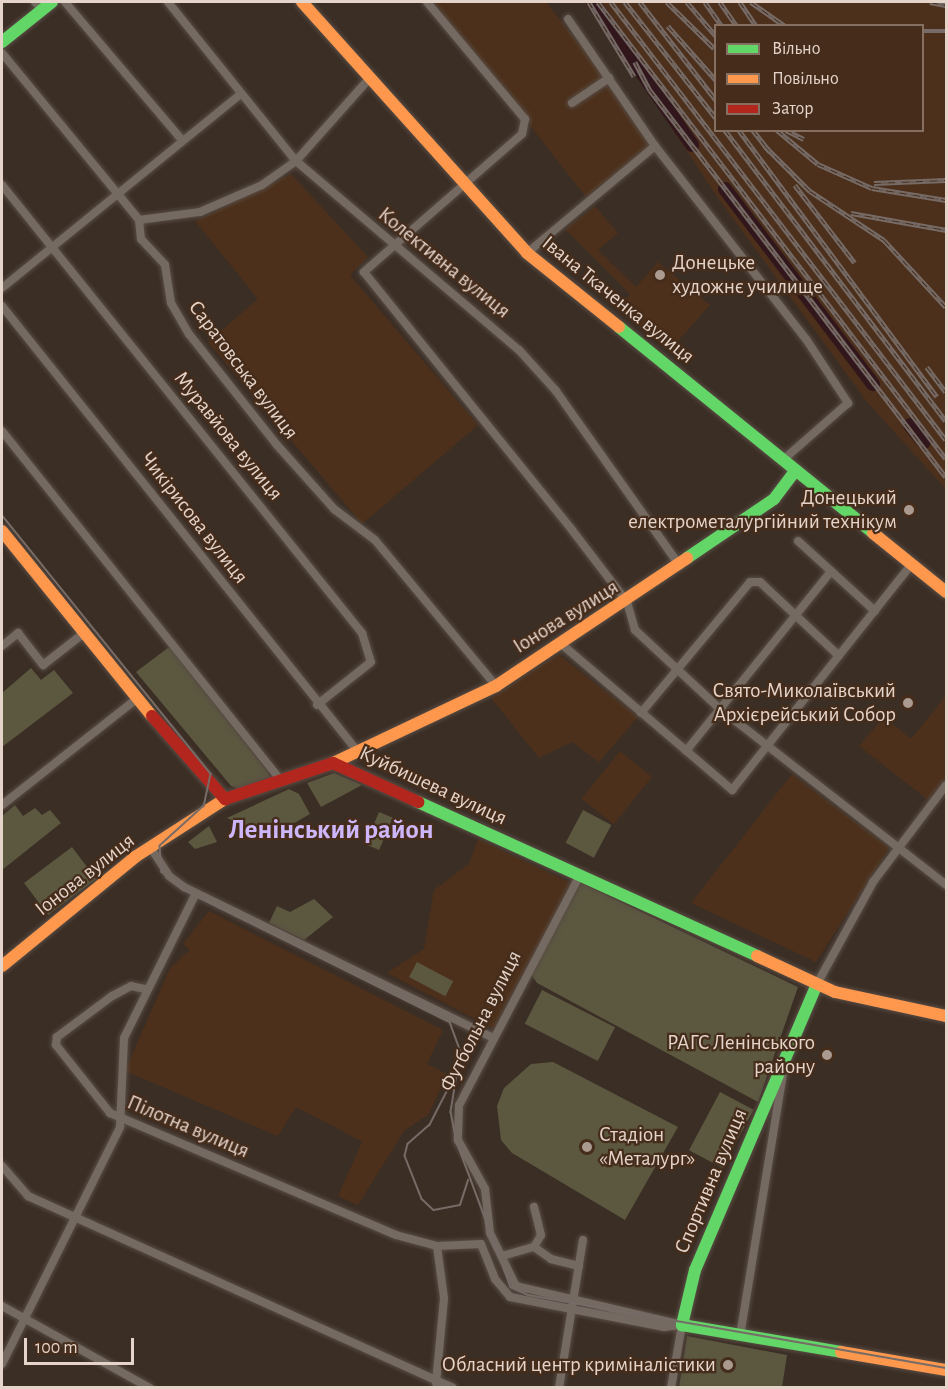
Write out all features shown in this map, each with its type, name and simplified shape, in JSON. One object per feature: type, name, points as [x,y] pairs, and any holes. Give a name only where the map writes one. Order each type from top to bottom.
[{"type":"main road","name":"Івана Ткаченка вулиця","points":[[302,2],[462,186],[527,253],[946,592]]},
{"type":"main road","points":[[2,42],[43,4]]},
{"type":"main road","name":"Іонова вулиця","points":[[333,762],[496,686],[559,642],[627,602],[774,499],[796,470]]},
{"type":"main road","points":[[2,531],[136,699],[225,799]]},
{"type":"main road","name":"Куйбишева вулиця","points":[[225,799],[282,782],[333,762],[817,984],[856,999],[946,1016]]},
{"type":"main road","name":"Іонова вулиця","points":[[2,966],[151,848],[225,799]]},
{"type":"main road","name":"Спортивна вулиця","points":[[682,1325],[695,1270],[817,984]]},
{"type":"main road","name":"Футбольна вулиця","points":[[682,1325],[946,1370]]},
{"type":"street","points":[[65,2],[182,140]]},
{"type":"street","name":"Колективна вулиця","points":[[168,2],[296,161],[394,247],[459,294],[556,391],[680,566]]},
{"type":"street","points":[[428,2],[525,119],[522,134],[364,272],[627,602],[635,630],[682,669],[719,708],[900,846],[946,885]]},
{"type":"street","points":[[568,19],[655,146],[806,339],[848,403],[784,459]]},
{"type":"street","name":"Саратовська вулиця","points":[[2,53],[139,220],[141,239],[165,265],[171,303],[189,334],[277,445],[334,509],[375,540],[496,686]]},
{"type":"street","points":[[572,103],[609,78]]},
{"type":"street","points":[[139,220],[200,212],[262,185],[296,161],[368,80]]},
{"type":"street","points":[[2,288],[241,94]]},
{"type":"street","points":[[527,253],[655,146]]},
{"type":"street","name":"Муравйова вулиця","points":[[2,184],[362,633],[371,662],[317,705]]},
{"type":"street","name":"Чикірисова вулиця","points":[[2,306],[317,705],[358,752]]},
{"type":"street","points":[[2,431],[282,782]]},
{"type":"street","points":[[798,541],[875,611]]},
{"type":"street","points":[[559,642],[732,790],[912,564]]},
{"type":"street","points":[[686,751],[831,572]]},
{"type":"street","points":[[642,713],[682,669],[750,582],[760,582],[839,656]]},
{"type":"street","points":[[2,646],[18,633],[44,665],[84,633]]},
{"type":"street","points":[[2,806],[136,699]]},
{"type":"street","points":[[817,984],[873,882],[946,785]]},
{"type":"street","points":[[151,848],[169,876],[196,893],[493,1038]]},
{"type":"street","name":"Футбольна вулиця","points":[[580,875],[493,1038],[455,1122],[458,1140],[485,1189],[490,1233],[516,1286],[573,1300],[666,1317],[682,1325]]},
{"type":"street","points":[[2,1364],[122,1118],[124,1038],[145,989],[178,938],[196,893]]},
{"type":"street","name":"Пілотна вулиця","points":[[145,989],[131,986],[112,996],[57,1037],[56,1045],[110,1113],[396,1235],[437,1246]]},
{"type":"street","name":"Спортивна вулиця","points":[[740,1336],[785,1055]]},
{"type":"street","points":[[2,1166],[28,1196],[436,1383],[453,1388]]},
{"type":"street","points":[[502,1256],[534,1247],[541,1235],[534,1207]]},
{"type":"street","points":[[558,1388],[583,1240]]},
{"type":"street","name":"Футбольна вулиця","points":[[437,1246],[481,1244],[495,1280],[510,1297],[571,1310],[682,1325]]},
{"type":"street","points":[[436,1383],[444,1289],[437,1246]]},
{"type":"street","points":[[534,1247],[551,1259],[579,1266]]},
{"type":"street","points":[[2,1306],[150,1388]]},
{"type":"street","points":[[672,1388],[682,1325]]},
{"type":"shaded area","points":[[433,2],[546,2],[656,141],[586,197]]},
{"type":"shaded area","points":[[588,2],[946,2],[946,489],[868,403],[720,201]]},
{"type":"shaded area","points":[[291,174],[368,257],[350,275],[478,425],[362,524],[208,342],[258,299],[195,221]]},
{"type":"shaded area","name":"Донецьке художнє училище","points":[[595,206],[618,233],[598,250],[636,287],[658,262],[710,305],[670,350],[619,308],[630,294],[565,229]]},
{"type":"shaded area","points":[[169,647],[270,777],[240,789],[231,786],[136,672]]},
{"type":"shaded area","points":[[558,654],[638,717],[599,762],[572,742],[539,758],[491,698]]},
{"type":"shaded area","points":[[31,668],[41,680],[54,670],[73,693],[2,747],[2,693]]},
{"type":"shaded area","points":[[946,696],[946,778],[928,800],[859,746],[884,717],[911,739]]},
{"type":"shaded area","points":[[620,751],[652,777],[613,824],[582,798]]},
{"type":"shaded area","points":[[334,773],[362,785],[321,807],[307,783]]},
{"type":"shaded area","points":[[792,774],[889,848],[816,962],[691,903]]},
{"type":"shaded area","points":[[289,789],[299,794],[310,814],[270,837],[227,818]]},
{"type":"shaded area","points":[[15,805],[23,816],[35,808],[42,815],[50,810],[61,823],[2,870],[2,816]]},
{"type":"shaded area","points":[[583,810],[611,825],[594,858],[566,843]]},
{"type":"shaded area","points":[[379,812],[393,818],[379,850],[365,844]]},
{"type":"shaded area","points":[[209,826],[217,842],[195,849],[188,842]]},
{"type":"shaded area","points":[[478,839],[571,883],[494,1029],[387,973],[424,949],[434,890],[469,864]]},
{"type":"shaded area","points":[[72,847],[96,879],[48,915],[24,883]]},
{"type":"shaded area","points":[[581,883],[798,987],[758,1102],[537,983],[531,974]]},
{"type":"shaded area","points":[[314,899],[333,917],[304,940],[269,923],[277,906],[290,912]]},
{"type":"shaded area","points":[[209,911],[443,1030],[427,1064],[447,1074],[429,1114],[404,1131],[358,1205],[338,1196],[362,1142],[296,1107],[278,1136],[125,1071],[170,968],[190,950],[183,944]]},
{"type":"shaded area","points":[[417,962],[453,981],[445,996],[409,977]]},
{"type":"shaded area","points":[[542,990],[615,1027],[598,1061],[525,1024]]},
{"type":"shaded area","name":"Стадіон «Металург»","points":[[553,1062],[678,1127],[625,1220],[512,1153],[501,1140],[497,1106],[504,1088],[531,1064]]},
{"type":"shaded area","points":[[720,1092],[754,1110],[723,1168],[689,1150]]},
{"type":"shaded area","points":[[687,1336],[787,1355],[782,1387],[679,1387]]},
{"type":"waterway","points":[[593,2],[692,145]]},
{"type":"waterway","points":[[725,189],[873,384]]},
{"type":"waterway","points":[[910,425],[924,442]]},
{"type":"tram line","points":[[2,515],[211,774],[204,806],[160,846],[162,872],[192,894],[450,1022],[461,1052],[451,1112],[457,1142],[511,1287],[528,1295],[946,1368]]},
{"type":"tram line","points":[[449,1088],[430,1125],[408,1144],[405,1156],[422,1199],[434,1210],[460,1205],[468,1180]]},
{"type":"railway","points":[[589,2],[634,76]]},
{"type":"railway","points":[[598,2],[946,459]]},
{"type":"railway","points":[[611,2],[946,440]]},
{"type":"railway","points":[[625,2],[714,115]]},
{"type":"railway","points":[[640,2],[714,97]]},
{"type":"railway","points":[[667,2],[714,48]]},
{"type":"railway","points":[[687,2],[714,34]]},
{"type":"railway","points":[[705,2],[721,24]]},
{"type":"railway","points":[[720,2],[736,24]]},
{"type":"railway","points":[[740,2],[755,24]]},
{"type":"railway","points":[[751,2],[782,24]]},
{"type":"railway","points":[[930,2],[946,5]]},
{"type":"railway","points":[[668,26],[714,78]]},
{"type":"railway","points":[[924,31],[946,31]]},
{"type":"railway","points":[[635,62],[650,90],[946,477]]},
{"type":"railway","points":[[727,132],[946,421]]},
{"type":"railway","points":[[740,132],[937,397]]},
{"type":"railway","points":[[755,132],[770,152]]},
{"type":"railway","points":[[779,132],[818,164],[872,188],[946,200]]},
{"type":"railway","points":[[790,132],[804,139]]},
{"type":"railway","points":[[765,146],[810,191],[884,240],[946,307]]},
{"type":"railway","points":[[874,183],[946,180]]},
{"type":"railway","points":[[795,185],[855,263]]},
{"type":"railway","points":[[851,213],[946,230]]},
{"type":"railway","points":[[927,367],[946,392]]},
{"type":"traffic: fast","points":[[2,42],[52,2]]},
{"type":"traffic: fast","points":[[619,327],[873,533]]},
{"type":"traffic: fast","points":[[687,558],[774,499],[796,470]]},
{"type":"traffic: fast","points":[[418,802],[757,956]]},
{"type":"traffic: fast","points":[[817,984],[695,1270],[682,1325],[841,1352]]},
{"type":"traffic: slow","points":[[302,2],[527,253],[619,327]]},
{"type":"traffic: slow","points":[[2,531],[152,716]]},
{"type":"traffic: slow","points":[[873,533],[946,592]]},
{"type":"traffic: slow","points":[[333,763],[496,686],[687,558]]},
{"type":"traffic: slow","points":[[2,966],[135,857],[225,799]]},
{"type":"traffic: slow","points":[[757,956],[835,992],[946,1016]]},
{"type":"traffic: slow","points":[[841,1352],[946,1370]]},
{"type":"traffic: jam","points":[[152,716],[225,799],[333,763],[418,802]]},
{"type":"place","name":"Донецьке художнє училище","points":[[660,275]]},
{"type":"place","name":"Донецький електрометалургійний технікум","points":[[909,510]]},
{"type":"place","name":"Свято-Миколаївський Архієрейський Собор","points":[[908,703]]},
{"type":"place","name":"РАГС Ленінського району","points":[[827,1055]]},
{"type":"place","name":"Стадіон «Металург»","points":[[587,1147]]},
{"type":"place","name":"Обласний центр криміналістики","points":[[728,1365]]},
{"type":"district","name":"Ленінський район","points":[[331,830]]}]
